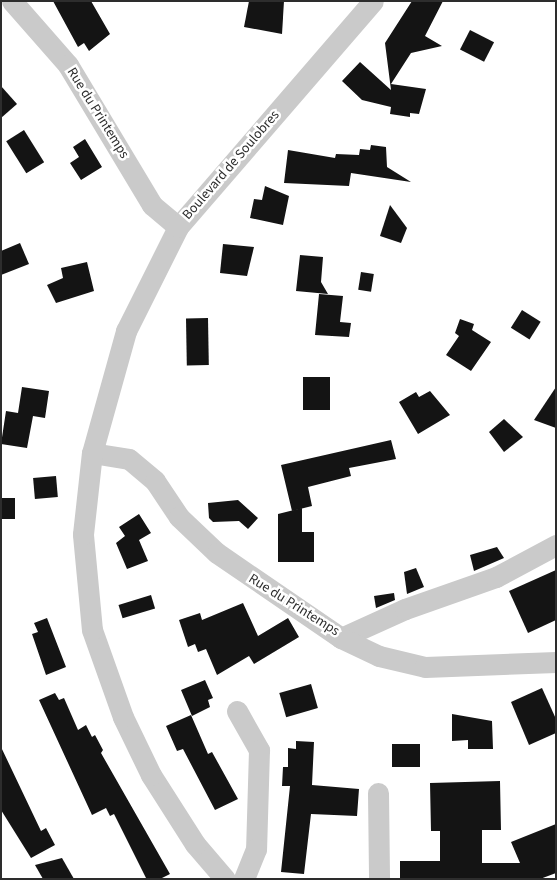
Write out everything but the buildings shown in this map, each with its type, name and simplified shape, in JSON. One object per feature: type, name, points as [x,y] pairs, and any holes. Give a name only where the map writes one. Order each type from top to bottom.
[{"type":"street","name":"Rue du Printemps","points":[[12,1],[68,66],[152,206],[178,227]]},
{"type":"street","name":"Boulevard de Soulobres","points":[[225,879],[196,844],[152,775],[123,717],[92,630],[84,534],[92,453],[126,331],[178,227],[373,1]]},
{"type":"street","name":"Rue du Printemps","points":[[92,453],[128,459],[155,481],[179,517],[217,553],[341,638],[405,609],[496,577],[556,545]]},
{"type":"street","points":[[341,638],[379,656],[425,667],[556,662]]},
{"type":"street","points":[[237,711],[259,750],[256,849],[244,879]]},
{"type":"street","points":[[378,793],[379,879]]}]
